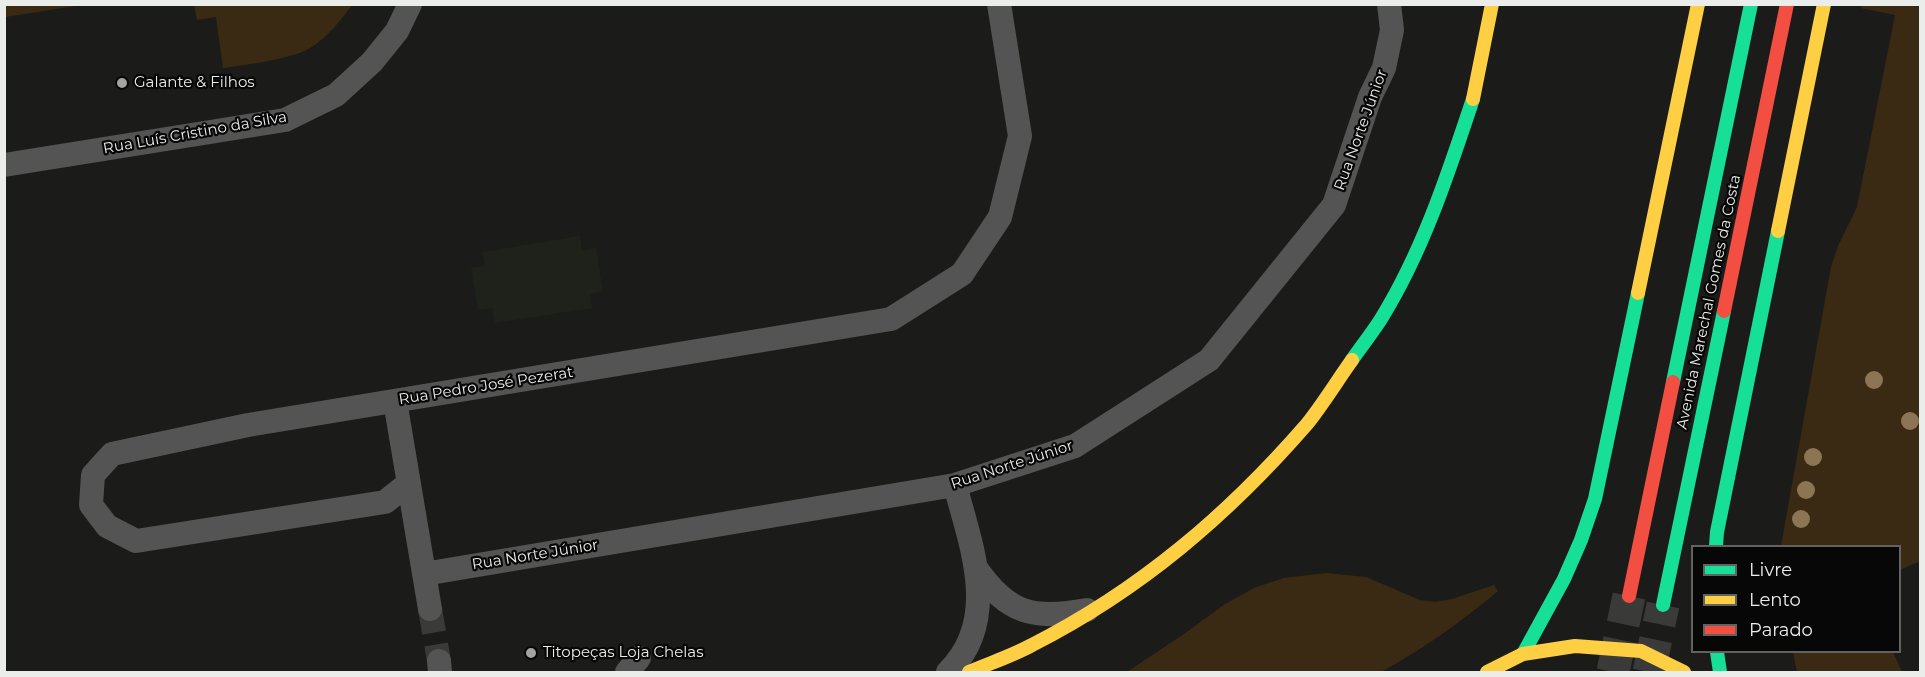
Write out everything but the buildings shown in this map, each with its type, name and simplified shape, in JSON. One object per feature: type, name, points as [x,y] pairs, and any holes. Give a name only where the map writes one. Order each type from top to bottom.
[{"type":"main road","points":[[969,672],[1031,646],[1098,608],[1167,561],[1238,499],[1308,422],[1381,319],[1413,258],[1441,195],[1474,97],[1492,4]]},
{"type":"main road","points":[[1523,654],[1561,587],[1585,535],[1595,499],[1698,4]]},
{"type":"main road","name":"Avenida Marechal Gomes da Costa","points":[[1629,596],[1751,4]]},
{"type":"main road","name":"Avenida Marechal Gomes da Costa","points":[[1663,606],[1787,4]]},
{"type":"main road","points":[[1716,545],[1824,4]]},
{"type":"main road","points":[[1487,672],[1523,654],[1575,645],[1641,651],[1684,672]]},
{"type":"main road","points":[[1717,653],[1720,672]]},
{"type":"street","name":"Rua Luís Cristino da Silva","points":[[4,165],[285,120],[336,94],[372,62],[397,31],[410,4]]},
{"type":"street","name":"Rua Pedro José Pezerat","points":[[409,483],[385,502],[136,541],[107,526],[91,505],[93,475],[112,454],[248,426],[891,319],[962,274],[1000,217],[1020,136],[999,4]]},
{"type":"street","name":"Rua Norte Júnior","points":[[424,574],[955,485],[1075,446],[1209,360],[1334,205],[1370,97],[1384,68],[1392,30],[1389,4]]},
{"type":"street","points":[[395,401],[430,609]]},
{"type":"street","points":[[948,672],[969,642],[978,611],[980,591],[955,485]]},
{"type":"street","points":[[976,568],[989,587],[1007,603],[1041,615],[1098,608]]},
{"type":"shaded area","points":[[5,4],[82,4],[82,5],[5,17]]},
{"type":"shaded area","points":[[194,4],[352,5],[328,34],[302,52],[223,68],[216,17],[197,20]]},
{"type":"shaded area","points":[[1862,5],[1920,5],[1920,561],[1901,570],[1901,545],[1781,545],[1831,267],[1838,246],[1857,207],[1895,15],[1861,8]]},
{"type":"shaded area","points":[[580,236],[582,251],[596,248],[603,291],[590,294],[592,308],[495,323],[492,308],[478,310],[471,268],[485,266],[483,252]]},
{"type":"shaded area","points":[[1326,573],[1366,577],[1420,600],[1435,602],[1452,599],[1494,585],[1498,591],[1470,614],[1412,654],[1381,672],[1127,672],[1225,604],[1254,588],[1284,578]]},
{"type":"shaded area","points":[[1793,653],[1893,653],[1902,672],[1797,672]]},
{"type":"tunnel","points":[[1613,672],[1629,596]]},
{"type":"tunnel","points":[[1649,672],[1663,605]]},
{"type":"tunnel","points":[[430,609],[439,661]]},
{"type":"traffic: fast","points":[[1673,382],[1751,4]]},
{"type":"traffic: fast","points":[[1352,360],[1381,319],[1410,266],[1444,184],[1473,99]]},
{"type":"traffic: fast","points":[[1716,545],[1778,231]]},
{"type":"traffic: fast","points":[[1523,654],[1564,579],[1595,499],[1638,293]]},
{"type":"traffic: fast","points":[[1663,605],[1724,311]]},
{"type":"traffic: fast","points":[[1717,653],[1720,672]]},
{"type":"traffic: slow","points":[[1473,99],[1492,4]]},
{"type":"traffic: slow","points":[[1638,293],[1698,4]]},
{"type":"traffic: slow","points":[[1778,231],[1824,4]]},
{"type":"traffic: slow","points":[[969,672],[1024,649],[1072,623],[1146,575],[1180,548],[1246,489],[1277,457],[1307,424],[1352,360]]},
{"type":"traffic: slow","points":[[1487,672],[1523,654],[1575,646],[1641,651],[1684,672]]},
{"type":"traffic: jam","points":[[1724,311],[1787,4]]},
{"type":"traffic: jam","points":[[1629,596],[1673,382]]},
{"type":"place","name":"Galante & Filhos","points":[[122,83]]},
{"type":"place","name":"Titopeças Loja Chelas","points":[[531,653]]}]
